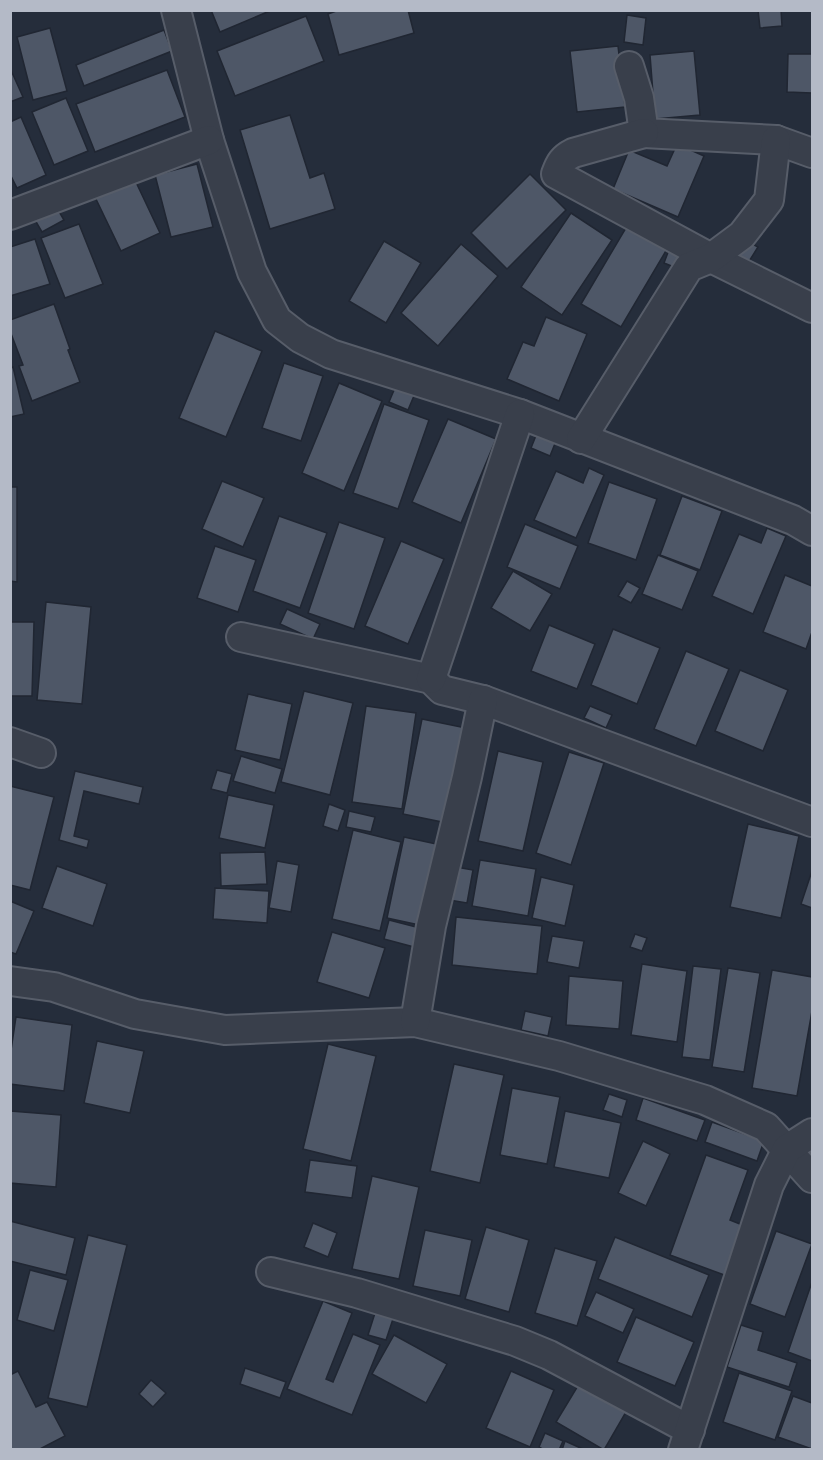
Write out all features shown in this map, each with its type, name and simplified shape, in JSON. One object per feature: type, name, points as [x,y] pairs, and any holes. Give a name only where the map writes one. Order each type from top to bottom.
[{"type":"street","points":[[176,10],[209,140],[252,272],[277,320],[300,339],[332,354],[520,414],[793,520],[813,531]]},
{"type":"street","points":[[629,66],[639,98],[644,133]]},
{"type":"street","points":[[813,153],[776,140],[644,133],[573,153],[560,163],[556,174],[711,258],[813,308]]},
{"type":"street","points":[[10,215],[209,140]]},
{"type":"street","points":[[581,439],[689,267],[711,258],[742,235],[769,200],[776,140]]},
{"type":"street","points":[[431,679],[520,414]]},
{"type":"street","points":[[241,637],[431,679],[442,690],[483,700],[813,822]]},
{"type":"street","points":[[415,1022],[431,926],[483,700]]},
{"type":"street","points":[[10,742],[41,753]]},
{"type":"street","points":[[10,981],[54,987],[135,1014],[225,1030],[415,1022],[559,1056],[705,1100],[766,1127],[813,1178]]},
{"type":"street","points":[[271,1272],[357,1293],[515,1341],[549,1355],[687,1440],[769,1185],[787,1149],[813,1133]]},
{"type":"building","points":[[211,10],[272,10],[220,32]]},
{"type":"building","points":[[339,10],[408,10],[414,33],[339,55],[328,14]]},
{"type":"building","points":[[758,10],[781,10],[782,26],[760,28]]},
{"type":"building","points":[[627,15],[646,18],[643,45],[624,42]]},
{"type":"building","points":[[306,16],[324,61],[235,96],[217,51]]},
{"type":"building","points":[[50,28],[67,91],[33,100],[17,37]]},
{"type":"building","points":[[164,30],[172,51],[84,86],[76,65]]},
{"type":"building","points":[[618,46],[625,107],[577,112],[570,51]]},
{"type":"building","points":[[694,51],[700,115],[655,119],[650,55]]},
{"type":"building","points":[[788,54],[812,54],[812,93],[787,92]]},
{"type":"building","points":[[10,68],[23,97],[10,102]]},
{"type":"building","points":[[167,70],[185,117],[95,152],[76,104]]},
{"type":"building","points":[[66,98],[88,151],[54,165],[32,112]]},
{"type":"building","points":[[290,115],[310,178],[324,173],[335,209],[270,229],[240,130]]},
{"type":"building","points":[[21,117],[46,175],[17,188],[10,174],[10,122]]},
{"type":"building","points":[[677,144],[704,156],[678,217],[613,189],[629,150],[667,166]]},
{"type":"building","points":[[197,164],[213,227],[171,237],[155,175]]},
{"type":"building","points":[[530,174],[566,210],[507,269],[471,233]]},
{"type":"building","points":[[134,178],[160,233],[121,251],[95,197]]},
{"type":"building","points":[[54,203],[64,220],[42,232],[32,215]]},
{"type":"building","points":[[571,213],[612,240],[562,315],[521,287]]},
{"type":"building","points":[[630,221],[670,244],[621,327],[581,304]]},
{"type":"building","points":[[79,224],[103,284],[65,298],[41,238]]},
{"type":"building","points":[[35,239],[50,284],[10,296],[10,247]]},
{"type":"building","points":[[743,239],[758,247],[748,263],[734,254]]},
{"type":"building","points":[[384,241],[421,263],[386,323],[349,301]]},
{"type":"building","points":[[461,244],[498,276],[438,346],[401,313]]},
{"type":"building","points":[[670,247],[686,253],[679,269],[664,263]]},
{"type":"building","points":[[54,304],[80,382],[32,401],[19,366],[23,365],[10,331],[10,320]]},
{"type":"building","points":[[546,317],[587,334],[559,401],[507,379],[523,342],[534,346]]},
{"type":"building","points":[[215,331],[262,351],[226,437],[179,418]]},
{"type":"building","points":[[284,363],[323,376],[301,441],[262,428]]},
{"type":"building","points":[[13,367],[24,414],[10,417],[10,368]]},
{"type":"building","points":[[339,383],[382,401],[344,491],[302,473]]},
{"type":"building","points":[[397,383],[416,391],[408,410],[389,402]]},
{"type":"building","points":[[384,404],[429,420],[398,509],[353,493]]},
{"type":"building","points":[[448,419],[496,439],[461,523],[412,502]]},
{"type":"building","points":[[541,423],[560,431],[550,456],[531,448]]},
{"type":"building","points":[[589,468],[604,475],[576,538],[534,520],[556,471],[583,483]]},
{"type":"building","points":[[222,481],[264,498],[243,547],[202,529]]},
{"type":"building","points":[[609,482],[657,499],[636,560],[588,543]]},
{"type":"building","points":[[10,487],[17,487],[17,582],[10,581]]},
{"type":"building","points":[[682,496],[722,511],[700,570],[660,555]]},
{"type":"building","points":[[279,516],[327,533],[300,608],[253,591]]},
{"type":"building","points":[[339,522],[385,538],[354,629],[308,613]]},
{"type":"building","points":[[525,524],[578,546],[560,589],[507,567]]},
{"type":"building","points":[[767,528],[786,536],[753,614],[712,596],[739,534],[761,543]]},
{"type":"building","points":[[401,541],[444,559],[408,644],[365,626]]},
{"type":"building","points":[[215,546],[256,560],[238,612],[197,598]]},
{"type":"building","points":[[658,555],[698,571],[682,610],[642,594]]},
{"type":"building","points":[[513,571],[552,594],[530,631],[491,608]]},
{"type":"building","points":[[785,575],[812,586],[812,632],[806,649],[763,632]]},
{"type":"building","points":[[627,581],[640,588],[631,603],[618,596]]},
{"type":"building","points":[[46,602],[91,607],[82,704],[37,700]]},
{"type":"building","points":[[287,609],[320,624],[313,639],[280,624]]},
{"type":"building","points":[[10,622],[34,622],[32,696],[10,696]]},
{"type":"building","points":[[549,625],[595,644],[577,689],[531,671]]},
{"type":"building","points":[[613,629],[660,648],[637,704],[591,685]]},
{"type":"building","points":[[686,651],[729,669],[696,746],[654,729]]},
{"type":"building","points":[[740,670],[788,690],[763,751],[715,731]]},
{"type":"building","points":[[304,691],[353,703],[330,795],[281,782]]},
{"type":"building","points":[[248,694],[292,704],[280,760],[235,750]]},
{"type":"building","points":[[366,706],[416,713],[402,809],[352,802]]},
{"type":"building","points":[[590,706],[612,715],[606,728],[584,718]]},
{"type":"building","points":[[422,719],[466,728],[447,823],[403,814]]},
{"type":"building","points":[[498,751],[543,762],[523,851],[478,841]]},
{"type":"building","points":[[569,752],[604,763],[571,865],[536,853]]},
{"type":"building","points":[[241,756],[282,769],[275,793],[233,781]]},
{"type":"building","points":[[217,770],[232,774],[227,793],[211,789]]},
{"type":"building","points":[[75,771],[143,787],[139,804],[84,791],[74,836],[89,840],[87,848],[59,840]]},
{"type":"building","points":[[10,786],[54,797],[30,890],[10,885]]},
{"type":"building","points":[[228,795],[274,805],[265,848],[219,838]]},
{"type":"building","points":[[329,804],[345,810],[338,831],[323,826]]},
{"type":"building","points":[[349,811],[375,817],[371,832],[346,827]]},
{"type":"building","points":[[748,824],[799,836],[781,918],[730,907]]},
{"type":"building","points":[[353,830],[401,842],[380,931],[332,919]]},
{"type":"building","points":[[404,837],[441,845],[424,926],[387,918]]},
{"type":"building","points":[[265,852],[267,884],[221,886],[220,853]]},
{"type":"building","points":[[480,860],[536,869],[528,916],[472,906]]},
{"type":"building","points":[[277,861],[299,865],[291,912],[269,908]]},
{"type":"building","points":[[57,866],[107,884],[93,926],[42,908]]},
{"type":"building","points":[[456,867],[473,870],[467,903],[449,900]]},
{"type":"building","points":[[812,871],[812,908],[801,904]]},
{"type":"building","points":[[541,877],[574,885],[565,926],[532,918]]},
{"type":"building","points":[[215,888],[269,891],[267,923],[213,919]]},
{"type":"building","points":[[10,901],[34,911],[16,954],[10,952]]},
{"type":"building","points":[[456,917],[542,926],[537,974],[452,965]]},
{"type":"building","points":[[389,920],[420,928],[414,947],[384,939]]},
{"type":"building","points":[[332,932],[385,948],[369,998],[317,982]]},
{"type":"building","points":[[635,934],[647,938],[642,951],[630,947]]},
{"type":"building","points":[[552,936],[584,941],[579,968],[547,962]]},
{"type":"building","points":[[642,964],[687,971],[677,1042],[631,1035]]},
{"type":"building","points":[[693,966],[721,969],[710,1060],[682,1057]]},
{"type":"building","points":[[728,968],[760,973],[744,1072],[712,1067]]},
{"type":"building","points":[[772,970],[812,977],[812,1011],[797,1096],[752,1088]]},
{"type":"building","points":[[569,976],[623,981],[619,1029],[566,1025]]},
{"type":"building","points":[[525,1011],[552,1017],[548,1036],[521,1030]]},
{"type":"building","points":[[16,1017],[72,1025],[64,1091],[10,1084],[10,1057]]},
{"type":"building","points":[[97,1041],[144,1051],[130,1113],[84,1103]]},
{"type":"building","points":[[328,1044],[376,1056],[351,1161],[303,1149]]},
{"type":"building","points":[[454,1064],[504,1075],[480,1183],[430,1171]]},
{"type":"building","points":[[512,1088],[560,1097],[547,1164],[500,1155]]},
{"type":"building","points":[[609,1094],[627,1100],[622,1117],[603,1110]]},
{"type":"building","points":[[643,1098],[705,1120],[697,1141],[636,1120]]},
{"type":"building","points":[[10,1111],[61,1115],[56,1187],[10,1183]]},
{"type":"building","points":[[565,1111],[621,1123],[609,1178],[554,1167]]},
{"type":"building","points":[[712,1122],[764,1141],[757,1161],[705,1142]]},
{"type":"building","points":[[643,1141],[670,1154],[646,1206],[618,1193]]},
{"type":"building","points":[[706,1155],[748,1170],[730,1220],[745,1226],[727,1276],[670,1255]]},
{"type":"building","points":[[310,1160],[357,1166],[352,1198],[305,1192]]},
{"type":"building","points":[[372,1176],[419,1187],[399,1279],[352,1269]]},
{"type":"building","points":[[10,1221],[75,1238],[66,1275],[10,1261]]},
{"type":"building","points":[[313,1223],[337,1233],[328,1257],[304,1247]]},
{"type":"building","points":[[486,1227],[529,1240],[509,1312],[465,1299]]},
{"type":"building","points":[[425,1230],[472,1240],[460,1296],[413,1286]]},
{"type":"building","points":[[776,1231],[812,1244],[785,1317],[750,1304]]},
{"type":"building","points":[[88,1235],[127,1245],[87,1407],[48,1398]]},
{"type":"building","points":[[615,1237],[709,1275],[692,1317],[598,1279]]},
{"type":"building","points":[[555,1248],[597,1261],[577,1326],[535,1313]]},
{"type":"building","points":[[30,1270],[68,1280],[54,1331],[17,1320]]},
{"type":"building","points":[[812,1282],[812,1361],[788,1352]]},
{"type":"building","points":[[596,1292],[634,1309],[623,1333],[585,1316]]},
{"type":"building","points":[[323,1301],[352,1313],[326,1379],[333,1382],[353,1334],[380,1345],[352,1415],[287,1389]]},
{"type":"building","points":[[375,1313],[393,1319],[386,1340],[368,1335]]},
{"type":"building","points":[[636,1317],[694,1342],[675,1386],[617,1362]]},
{"type":"building","points":[[741,1325],[763,1332],[758,1350],[797,1363],[789,1387],[727,1367]]},
{"type":"building","points":[[394,1335],[447,1364],[426,1403],[372,1374]]},
{"type":"building","points":[[245,1368],[286,1382],[280,1398],[240,1384]]},
{"type":"building","points":[[18,1371],[36,1407],[47,1402],[65,1436],[38,1450],[10,1450],[10,1375]]},
{"type":"building","points":[[511,1371],[554,1390],[530,1447],[486,1428]]},
{"type":"building","points":[[739,1373],[792,1391],[775,1440],[723,1422]]},
{"type":"building","points":[[151,1380],[166,1393],[153,1407],[139,1394]]},
{"type":"building","points":[[579,1384],[626,1412],[604,1450],[556,1422]]},
{"type":"building","points":[[793,1396],[812,1403],[812,1449],[778,1437]]},
{"type":"building","points":[[545,1433],[563,1441],[559,1450],[544,1450],[539,1447]]},
{"type":"building","points":[[565,1441],[585,1450],[562,1450]]}]
